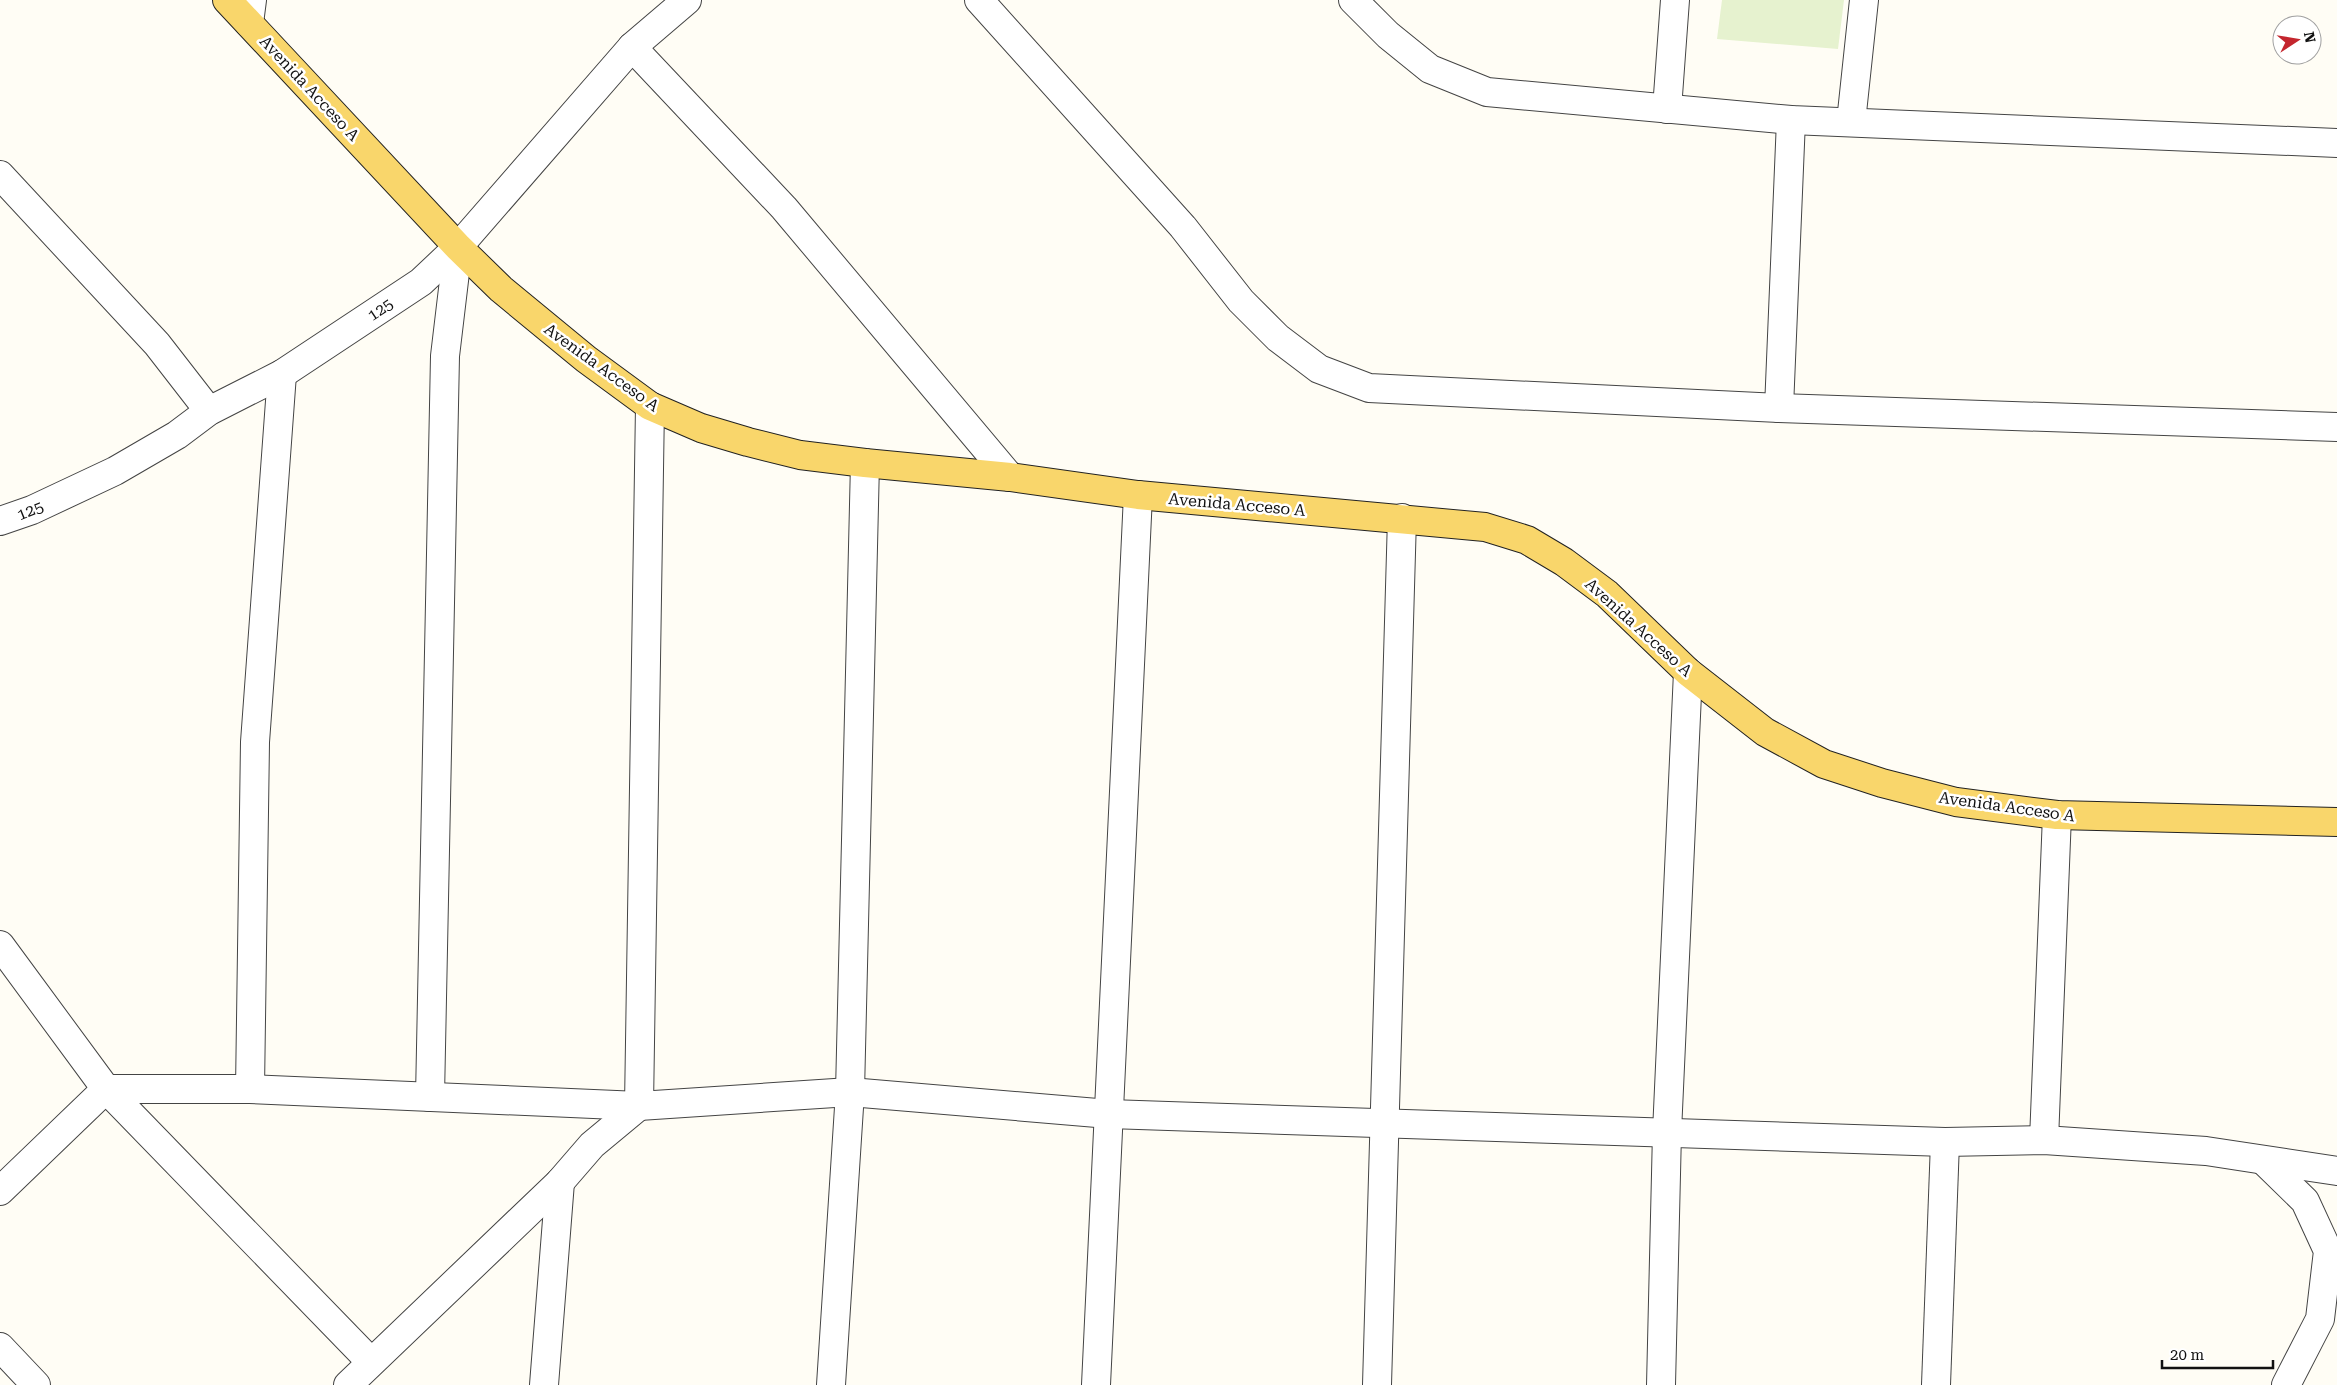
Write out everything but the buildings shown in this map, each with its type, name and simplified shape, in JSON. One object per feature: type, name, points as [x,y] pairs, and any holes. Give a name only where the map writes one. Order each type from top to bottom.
[{"type":"main road","name":"Avenida Acceso A","points":[[227,0],[250,12],[458,247],[501,289],[546,327],[650,406],[701,428],[800,455],[1010,477],[1138,495],[1485,527],[1526,540],[1564,562],[1607,594],[1688,672],[1765,732],[1824,764],[1882,783],[1956,802],[2057,815],[2337,822]]},
{"type":"street","points":[[979,0],[1183,227],[1241,302],[1278,338],[1319,369],[1369,388],[1779,408],[2337,428]]},
{"type":"street","points":[[1353,0],[1388,35],[1430,69],[1487,92],[1791,120],[2337,143]]},
{"type":"street","points":[[1667,109],[1675,0]]},
{"type":"street","points":[[1851,122],[1864,0]]},
{"type":"street","name":"125","points":[[0,521],[32,510],[116,471],[177,435],[209,411],[282,374],[421,282],[458,247],[632,47],[685,1]]},
{"type":"street","points":[[632,47],[784,208],[1010,477]]},
{"type":"street","points":[[1779,408],[1791,120]]},
{"type":"street","points":[[0,175],[157,344],[209,411]]},
{"type":"street","points":[[430,1097],[445,356],[458,247]]},
{"type":"street","points":[[250,1089],[254,742],[282,374]]},
{"type":"street","points":[[348,1385],[560,1182],[592,1145],[639,1106],[650,406]]},
{"type":"street","points":[[831,1385],[850,1092],[865,463]]},
{"type":"street","points":[[1096,1385],[1138,495]]},
{"type":"street","points":[[1377,1385],[1383,1122],[1402,518]]},
{"type":"street","points":[[1661,1385],[1667,1132],[1688,672]]},
{"type":"street","points":[[2044,1140],[2057,815]]},
{"type":"street","points":[[0,945],[106,1089],[371,1362]]},
{"type":"street","points":[[0,1191],[106,1089],[250,1089],[639,1106],[850,1092],[1109,1114],[1945,1142],[2044,1140],[2206,1151],[2337,1172]]},
{"type":"street","points":[[1936,1385],[1945,1142]]},
{"type":"street","points":[[2264,1161],[2304,1201],[2328,1251],[2320,1319]]},
{"type":"street","points":[[544,1385],[560,1182]]},
{"type":"street","points":[[2286,1385],[2320,1319],[2337,1298]]},
{"type":"street","points":[[0,1347],[36,1385]]},
{"type":"green space","points":[[1722,0],[1844,0],[1838,49],[1717,39]]}]
